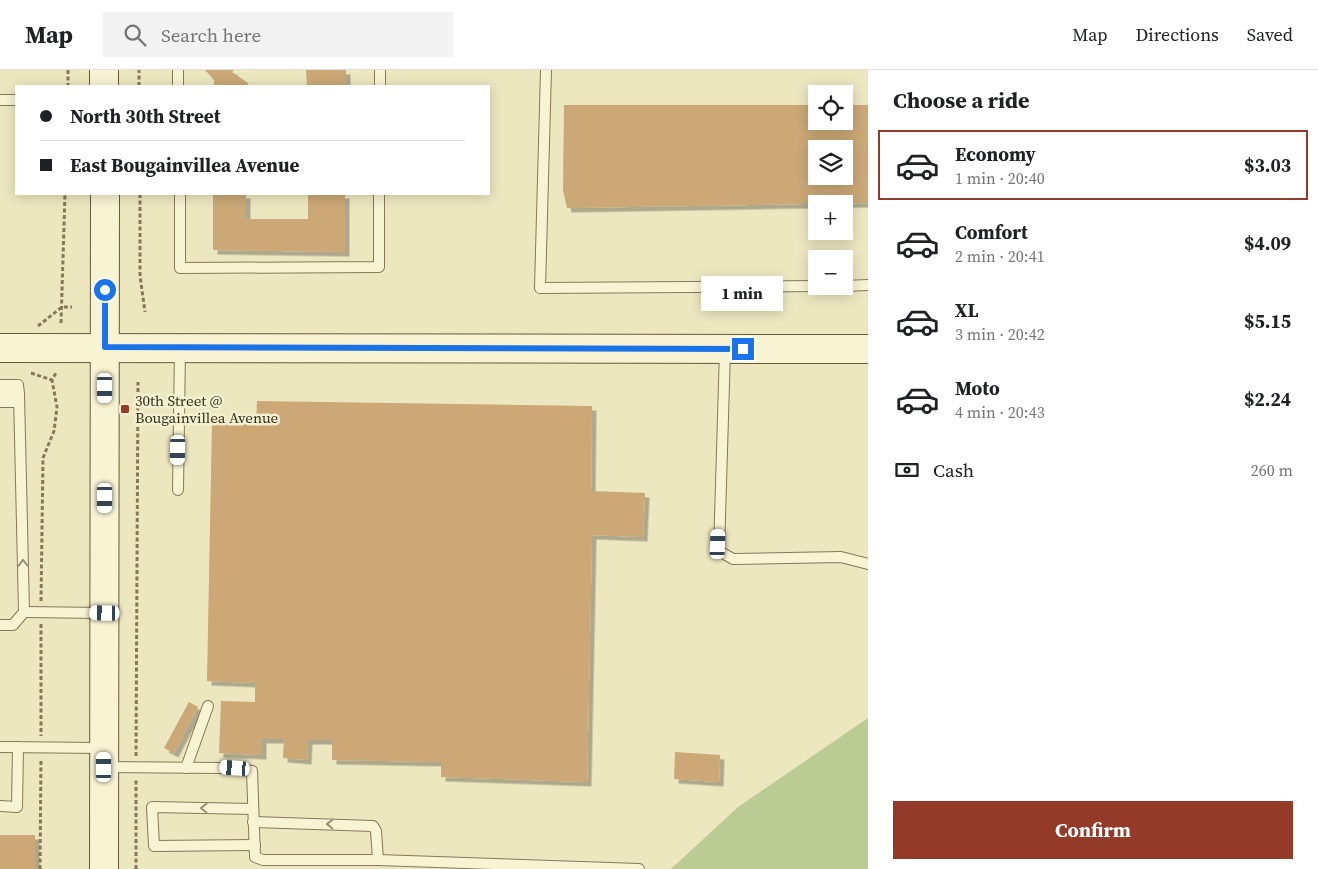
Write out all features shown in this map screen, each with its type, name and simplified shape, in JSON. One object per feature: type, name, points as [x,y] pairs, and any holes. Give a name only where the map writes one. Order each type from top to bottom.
[{"type":"street","points":[[104,70],[104,85]]},
{"type":"street","points":[[104,195],[104,869]]},
{"type":"street","points":[[0,348],[868,349]]},
{"type":"lane","points":[[178,70],[178,85]]},
{"type":"lane","points":[[380,70],[380,85]]},
{"type":"lane","points":[[546,70],[540,288],[808,286]]},
{"type":"lane","points":[[0,100],[15,100]]},
{"type":"lane","points":[[180,195],[180,268],[379,267],[379,195]]},
{"type":"lane","points":[[853,286],[868,285]]},
{"type":"lane","points":[[178,490],[180,347]]},
{"type":"lane","points":[[726,349],[719,551],[733,559],[841,557],[868,564]]},
{"type":"lane","points":[[0,385],[18,385],[24,612],[13,625],[0,625]]},
{"type":"lane","points":[[0,395],[19,398]]},
{"type":"lane","points":[[0,402],[19,398]]},
{"type":"lane","points":[[24,612],[105,613]]},
{"type":"lane","points":[[186,768],[208,706]]},
{"type":"lane","points":[[0,747],[18,747],[104,757],[136,768],[221,768],[252,771],[254,856],[263,860],[378,860],[639,869]]},
{"type":"lane","points":[[0,806],[18,806],[18,747]]},
{"type":"lane","points":[[253,809],[152,807],[154,846],[254,845]]},
{"type":"lane","points":[[254,822],[373,826],[376,831],[378,860]]},
{"type":"path","points":[[68,70],[68,85]]},
{"type":"path","points":[[139,70],[139,85]]},
{"type":"path","points":[[61,323],[65,195]]},
{"type":"path","points":[[140,195],[140,276],[145,312]]},
{"type":"path","points":[[36,327],[62,307],[72,307]]},
{"type":"path","points":[[32,373],[52,380]]},
{"type":"path","points":[[136,869],[138,382]]},
{"type":"green space","points":[[868,718],[868,869],[671,869],[738,807]]},
{"type":"building","points":[[205,70],[234,70],[232,72],[248,83],[248,85],[214,85],[214,80]]},
{"type":"building","points":[[306,70],[346,70],[346,85],[307,85]]},
{"type":"building","points":[[564,105],[808,105],[808,130],[853,130],[853,105],[868,105],[868,203],[853,203],[853,195],[808,195],[808,204],[567,208],[563,190]]},
{"type":"building","points":[[213,195],[246,195],[246,219],[308,219],[308,195],[345,195],[345,252],[213,250]]},
{"type":"building","points":[[257,401],[592,406],[591,491],[645,493],[643,537],[592,535],[587,782],[441,777],[441,762],[332,760],[332,740],[308,740],[307,760],[283,758],[284,739],[262,739],[262,755],[219,753],[221,701],[255,702],[255,683],[207,681],[212,421],[256,423]]},
{"type":"building","points":[[189,702],[198,707],[174,753],[164,748]]},
{"type":"building","points":[[675,752],[720,755],[719,782],[674,779]]},
{"type":"building","points":[[0,835],[35,835],[35,869],[0,869]]},
{"type":"place","name":"30th Street @ Bougainvillea Avenue","points":[[125,409]]},
{"type":"route","points":[[105,290],[105,347],[743,349]]}]
